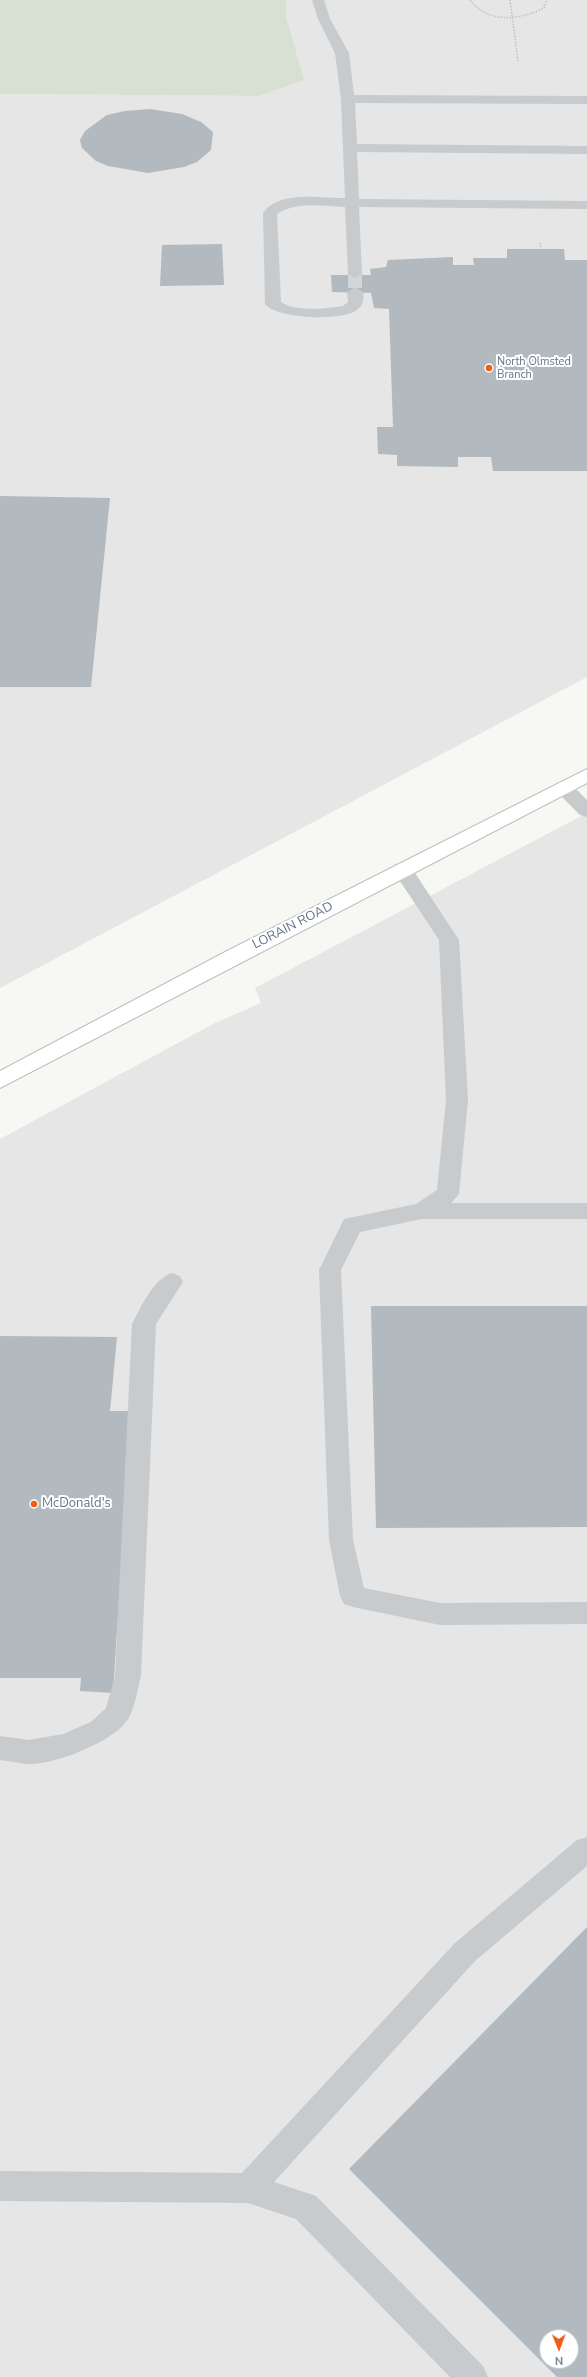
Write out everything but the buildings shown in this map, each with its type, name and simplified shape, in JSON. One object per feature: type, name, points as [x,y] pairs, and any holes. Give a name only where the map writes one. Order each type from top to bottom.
[{"type":"main road","name":"LORAIN ROAD","points":[[0,1080],[402,869],[587,775]]},
{"type":"lane","points":[[318,0],[324,19],[342,53],[348,99],[351,148],[355,274]]},
{"type":"lane","points":[[348,99],[587,100]]},
{"type":"lane","points":[[351,148],[587,150]]},
{"type":"lane","points":[[355,292],[356,302],[352,307],[344,311],[294,311],[282,309],[273,304],[270,213],[275,208],[299,203],[587,205]]},
{"type":"lane","points":[[563,787],[587,811]]},
{"type":"lane","points":[[402,869],[449,940],[457,1100],[448,1194],[422,1211]]},
{"type":"lane","points":[[587,1211],[422,1211],[352,1225],[330,1270],[341,1540],[353,1596],[440,1614],[587,1613]]},
{"type":"lane","points":[[0,1748],[29,1752],[65,1746],[100,1730],[117,1714],[128,1676],[144,1324],[153,1307],[172,1282]]},
{"type":"lane","points":[[248,2188],[465,1952],[587,1848]]},
{"type":"lane","points":[[0,2186],[248,2188],[305,2207],[472,2377]]},
{"type":"path","points":[[470,0],[479,10],[488,14],[512,17],[536,13],[544,8],[547,0]]},
{"type":"shaded area","points":[[0,0],[286,0],[286,17],[304,80],[258,96],[0,94]]},
{"type":"shaded area","points":[[268,0],[587,0],[587,677],[0,988],[0,94],[258,96]]},
{"type":"shaded area","points":[[587,813],[587,2377],[0,2377],[0,1139],[215,1023],[261,1003],[255,988]]},
{"type":"tunnel","points":[[355,274],[355,292]]},
{"type":"place","name":"North Olmsted Branch","points":[[489,368]]},
{"type":"place","name":"McDonald's","points":[[34,1504]]}]
